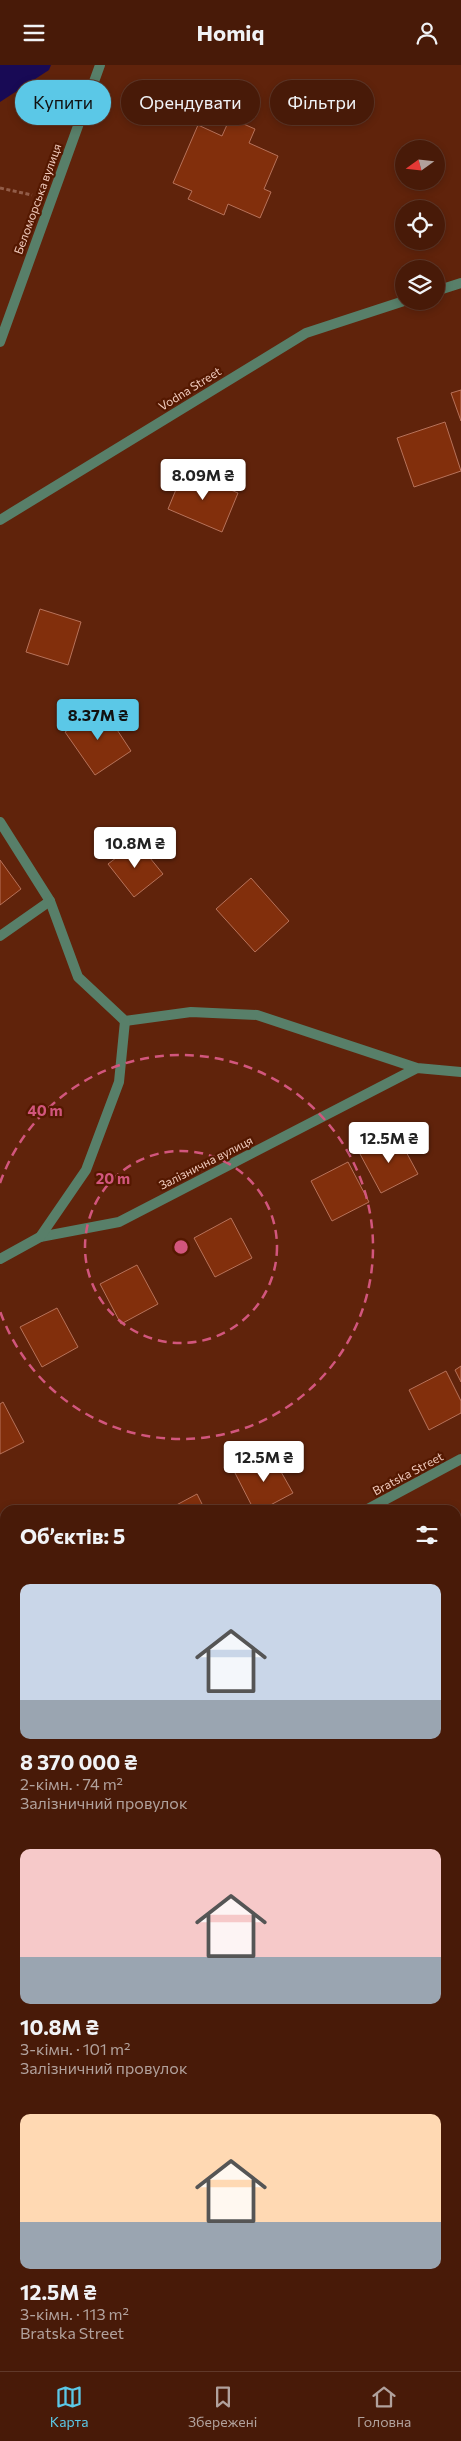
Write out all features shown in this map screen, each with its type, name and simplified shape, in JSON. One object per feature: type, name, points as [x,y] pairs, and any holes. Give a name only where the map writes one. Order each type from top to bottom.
[{"type":"street","name":"Беломорська вулиця","points":[[0,342],[100,65]]},
{"type":"street","points":[[445,288],[461,283]]},
{"type":"street","name":"Vodna Street","points":[[0,521],[306,333],[395,304]]},
{"type":"street","points":[[0,821],[50,901],[78,977],[125,1021]]},
{"type":"street","points":[[0,936],[50,901]]},
{"type":"street","points":[[125,1021],[191,1012],[257,1015],[417,1068],[461,1072]]},
{"type":"street","points":[[40,1237],[86,1170],[120,1082],[125,1021]]},
{"type":"street","name":"Залізнична вулиця","points":[[0,1259],[40,1237],[119,1223],[417,1068]]},
{"type":"street","name":"Bratska Street","points":[[375,1505],[461,1459]]},
{"type":"path","points":[[0,189],[52,199]]},
{"type":"shaded area","points":[[0,65],[51,65],[49,70],[34,80],[15,80],[15,92],[0,102]]},
{"type":"building","points":[[198,125],[222,136],[227,125],[246,125],[255,129],[249,143],[278,156],[264,189],[271,192],[260,218],[228,204],[224,215],[188,199],[192,191],[173,183]]},
{"type":"building","points":[[461,390],[461,421],[451,393]]},
{"type":"building","points":[[445,422],[461,471],[414,487],[397,438]]},
{"type":"building","points":[[184,470],[238,493],[222,532],[168,509]]},
{"type":"building","points":[[40,609],[81,622],[68,665],[26,652]]},
{"type":"building","points":[[102,707],[131,751],[95,775],[65,732]]},
{"type":"building","points":[[137,842],[163,874],[134,897],[108,864]]},
{"type":"building","points":[[0,860],[21,889],[0,905]]},
{"type":"building","points":[[251,878],[289,921],[255,952],[216,909]]},
{"type":"building","points":[[397,1135],[418,1174],[381,1193],[360,1154]]},
{"type":"building","points":[[348,1162],[369,1202],[332,1221],[311,1181]]},
{"type":"building","points":[[231,1218],[252,1258],[215,1277],[194,1238]]},
{"type":"building","points":[[137,1265],[158,1304],[121,1324],[100,1284]]},
{"type":"building","points":[[57,1308],[78,1347],[42,1367],[20,1327]]},
{"type":"building","points":[[461,1366],[461,1382],[455,1370]]},
{"type":"building","points":[[446,1371],[461,1401],[461,1413],[429,1430],[409,1390]]},
{"type":"building","points":[[3,1402],[24,1442],[0,1454],[0,1404]]},
{"type":"building","points":[[271,1454],[293,1493],[270,1505],[251,1505],[235,1473]]},
{"type":"building","points":[[197,1494],[202,1505],[176,1505]]}]
